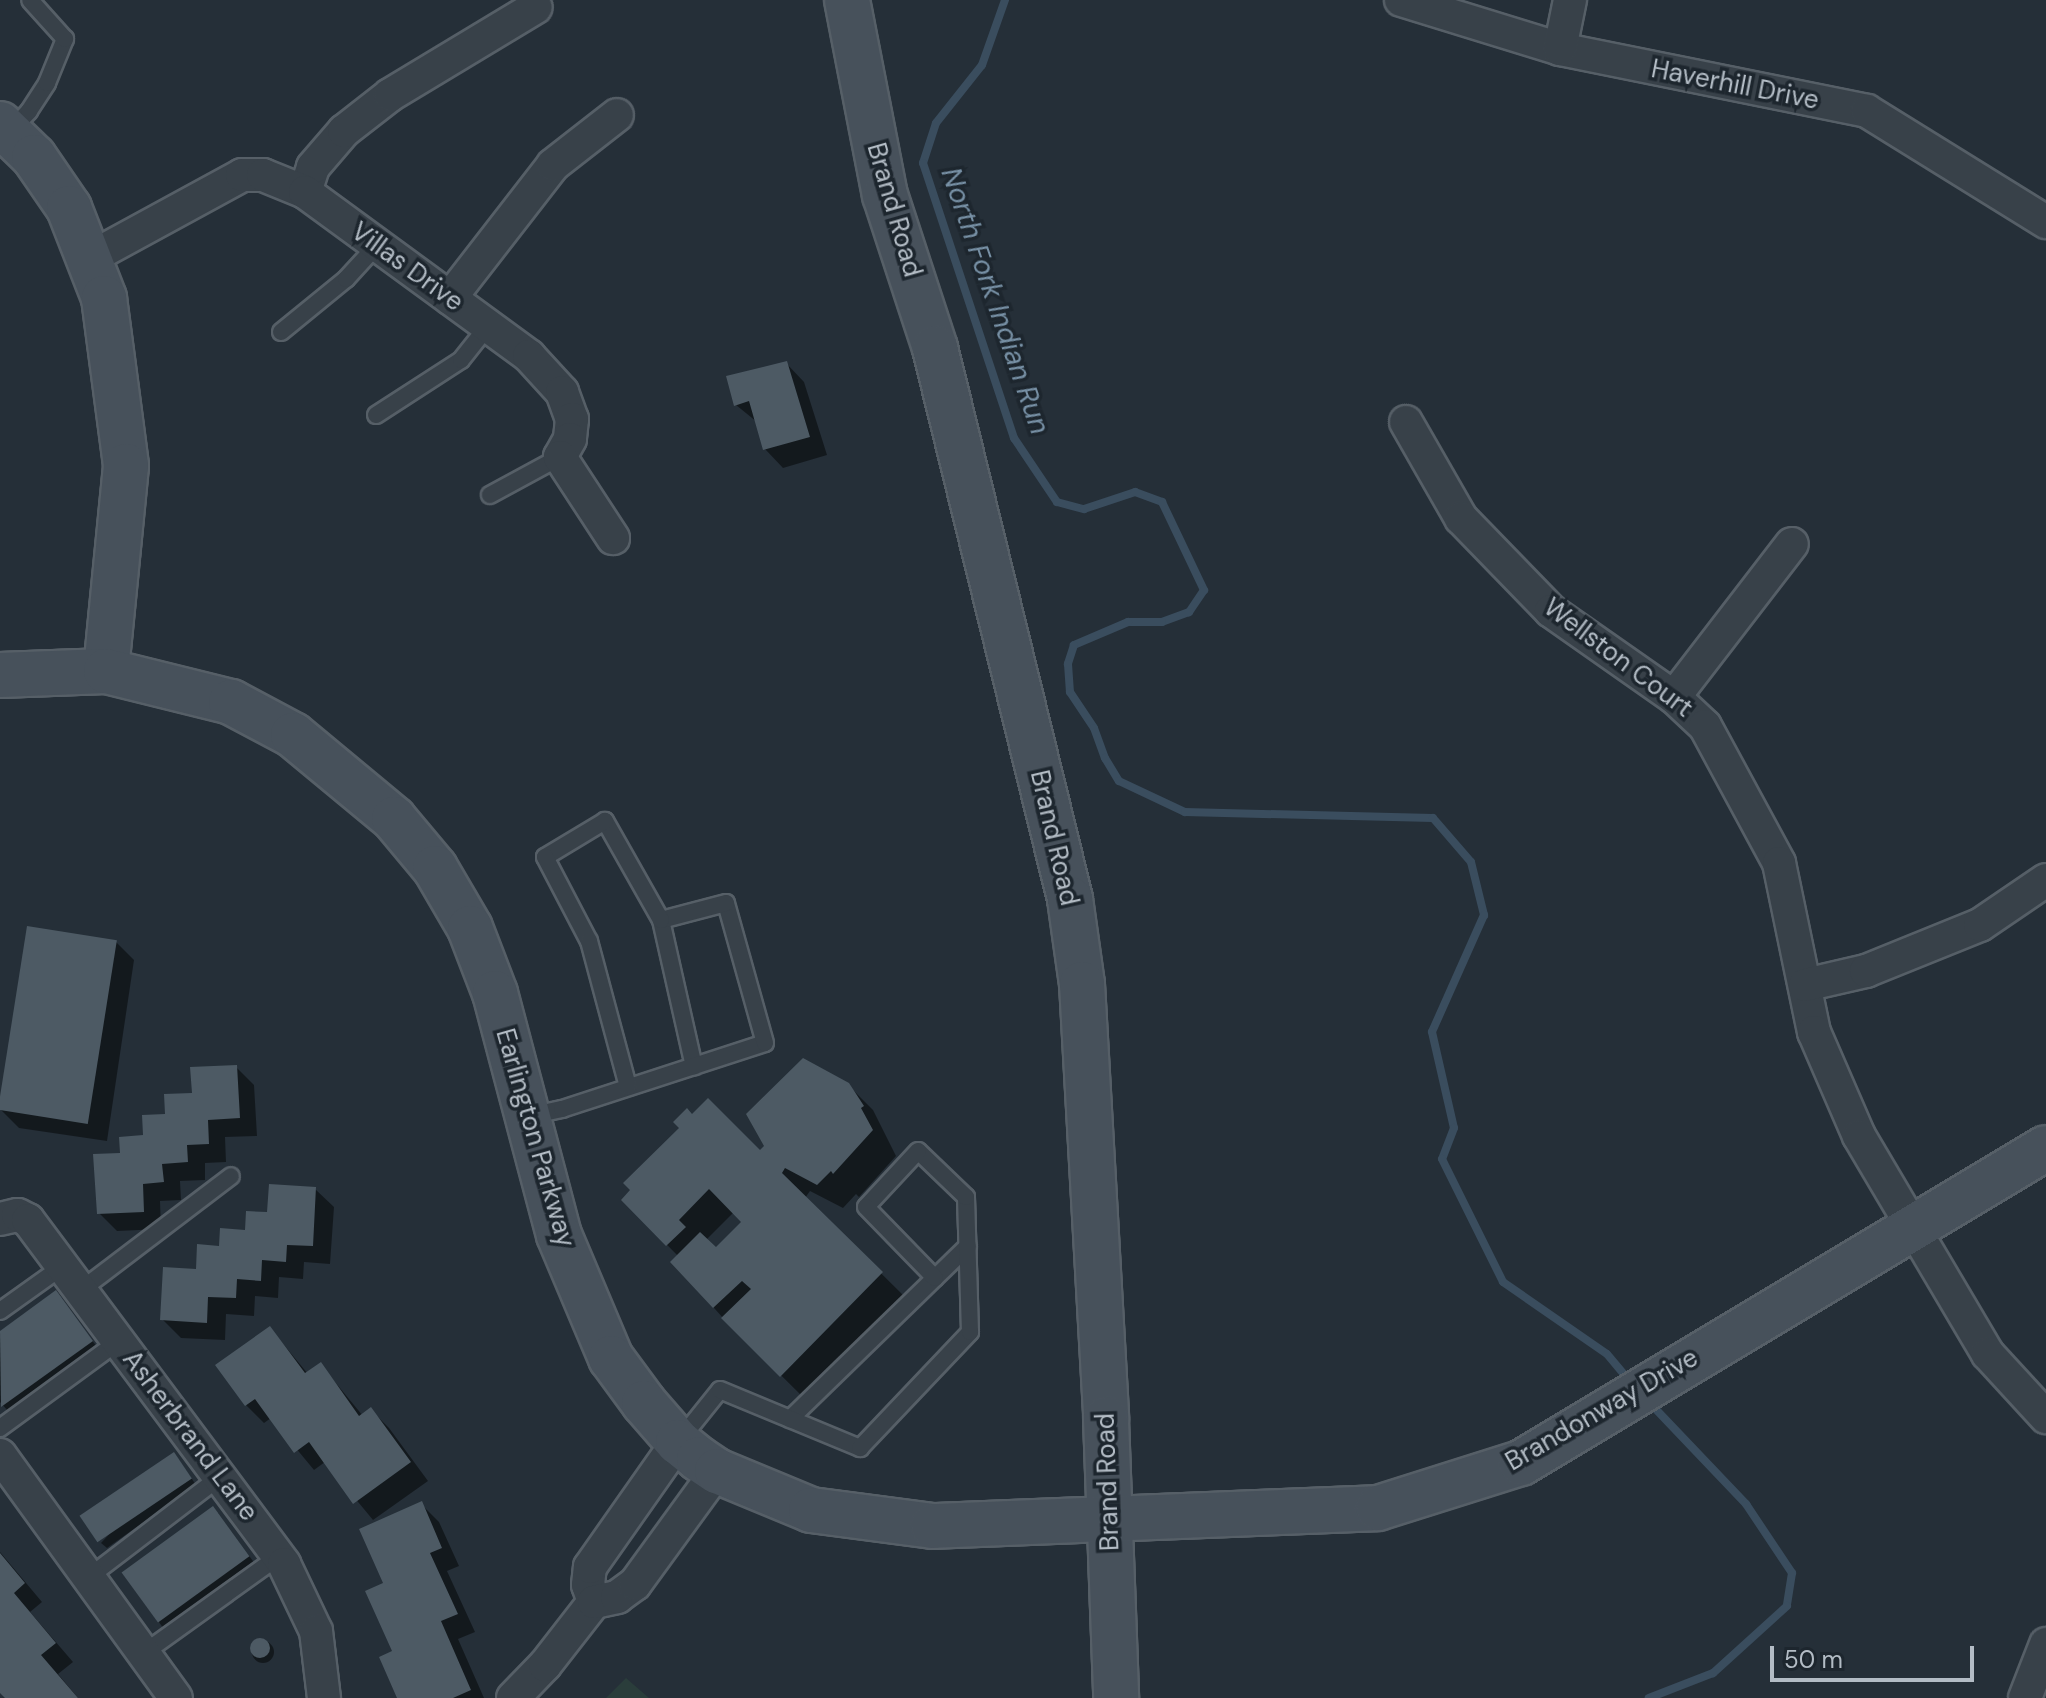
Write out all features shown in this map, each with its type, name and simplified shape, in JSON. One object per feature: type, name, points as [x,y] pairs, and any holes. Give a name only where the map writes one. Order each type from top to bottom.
[{"type":"street","name":"Brand Road","points":[[847,0],[885,195],[935,348],[1070,899],[1082,984],[1116,1698]]},
{"type":"street","name":"Haverhill Drive","points":[[1401,0],[1560,49],[1867,111],[2046,222]]},
{"type":"street","points":[[1560,49],[1570,0]]},
{"type":"street","points":[[305,192],[313,167],[344,131],[390,95],[536,7]]},
{"type":"street","points":[[450,298],[553,165],[617,115]]},
{"type":"street","points":[[4,128],[34,157],[69,208],[104,298],[126,466],[106,671]]},
{"type":"street","name":"Villas Drive","points":[[90,258],[242,175],[263,175],[305,192],[529,356],[562,392],[572,419],[570,439],[560,457]]},
{"type":"street","name":"Wellston Court","points":[[1406,422],[1461,518],[1541,601],[1674,697],[1705,726],[1779,863],[1814,1032],[1859,1136],[1988,1354],[2046,1417]]},
{"type":"street","points":[[560,457],[613,538]]},
{"type":"street","points":[[1674,697],[1792,544]]},
{"type":"street","name":"Earlington Parkway","points":[[0,675],[106,671],[231,702],[293,735],[394,819],[435,868],[470,928],[495,993],[559,1235],[611,1358],[678,1442],[717,1471],[811,1510],[933,1526],[1109,1520]]},
{"type":"street","points":[[1805,985],[1866,971],[1980,925],[2046,880]]},
{"type":"street","name":"Brandonway Drive","points":[[1109,1520],[1378,1508],[1521,1463],[2046,1148]]},
{"type":"street","name":"Asherbrand Lane","points":[[0,1219],[18,1215],[28,1220],[279,1556],[316,1631],[324,1698]]},
{"type":"street","points":[[594,1602],[588,1585],[590,1567],[678,1442]]},
{"type":"street","points":[[0,1455],[176,1698]]},
{"type":"street","points":[[513,1698],[545,1665],[594,1602],[617,1597],[635,1584],[717,1471]]},
{"type":"street","points":[[2025,1698],[2046,1644]]},
{"type":"lane","points":[[4,128],[29,111],[47,83],[65,39],[30,0]]},
{"type":"lane","points":[[281,332],[346,279],[377,245]]},
{"type":"lane","points":[[376,415],[461,360],[488,326]]},
{"type":"lane","points":[[490,495],[560,457]]},
{"type":"lane","points":[[628,1087],[589,941],[545,857],[605,821],[661,920],[694,1066]]},
{"type":"lane","points":[[528,1117],[765,1043],[726,903],[661,920]]},
{"type":"lane","points":[[678,1442],[720,1390],[860,1448],[970,1332],[966,1197],[918,1151],[866,1207],[935,1278]]},
{"type":"lane","points":[[0,1311],[72,1278],[231,1176]]},
{"type":"lane","points":[[790,1419],[968,1246]]},
{"type":"lane","points":[[0,1428],[119,1341]]},
{"type":"lane","points":[[89,1577],[220,1477]]},
{"type":"lane","points":[[144,1653],[279,1556]]},
{"type":"green space","points":[[626,1678],[649,1698],[606,1698]]},
{"type":"building","points":[[787,361],[810,437],[763,450],[749,401],[734,406],[726,376]]},
{"type":"building","points":[[27,926],[117,940],[88,1124],[0,1110]]},
{"type":"building","points":[[803,1058],[849,1083],[864,1106],[861,1108],[873,1130],[833,1174],[831,1171],[817,1185],[785,1168],[782,1173],[883,1272],[780,1377],[721,1318],[751,1289],[742,1281],[713,1308],[670,1262],[700,1232],[716,1247],[741,1222],[709,1189],[679,1220],[686,1227],[666,1246],[621,1200],[630,1190],[623,1183],[679,1128],[673,1122],[687,1108],[692,1114],[708,1098],[760,1150],[764,1146],[746,1114]]},
{"type":"building","points":[[237,1065],[240,1118],[208,1120],[209,1144],[187,1145],[188,1162],[162,1164],[164,1182],[143,1184],[144,1212],[97,1214],[93,1154],[120,1153],[119,1137],[143,1135],[142,1115],[165,1114],[164,1094],[192,1093],[190,1067]]},
{"type":"building","points":[[269,1184],[316,1187],[313,1246],[287,1245],[286,1262],[262,1260],[261,1281],[237,1279],[236,1298],[208,1297],[207,1323],[160,1320],[163,1267],[196,1269],[197,1244],[219,1246],[220,1228],[245,1230],[246,1211],[267,1212]]},
{"type":"building","points":[[56,1290],[93,1341],[1,1407],[0,1331]]},
{"type":"building","points":[[270,1326],[305,1373],[321,1362],[359,1416],[371,1407],[411,1462],[353,1504],[309,1442],[294,1453],[255,1399],[245,1406],[215,1365]]},
{"type":"building","points":[[174,1452],[192,1479],[97,1542],[79,1516]]},
{"type":"building","points":[[422,1501],[442,1548],[430,1553],[458,1614],[441,1621],[471,1690],[453,1698],[397,1698],[379,1657],[392,1651],[365,1591],[383,1583],[359,1529]]},
{"type":"building","points":[[213,1506],[249,1556],[158,1623],[122,1572]]},
{"type":"building","points":[[0,1553],[25,1583],[14,1593],[56,1643],[41,1655],[78,1698],[5,1698],[0,1693]]},
{"type":"building","points":[[260,1638],[267,1641],[270,1648],[267,1655],[260,1658],[253,1655],[250,1648],[253,1641]]},
{"type":"waterway","name":"North Fork Indian Run","points":[[1005,0],[982,65],[936,123],[923,163],[1014,438],[1057,502],[1084,509],[1135,492],[1162,502],[1204,590],[1189,612],[1162,622],[1128,622],[1074,645],[1068,664],[1070,692],[1094,728],[1105,758],[1119,781],[1185,812],[1433,818],[1471,862],[1484,915],[1432,1032],[1454,1128],[1442,1159],[1503,1282],[1607,1354],[1630,1381]]},
{"type":"waterway","name":"North Fork Indian Run","points":[[1647,1400],[1746,1504],[1792,1573],[1787,1606],[1713,1673],[1649,1698]]}]
